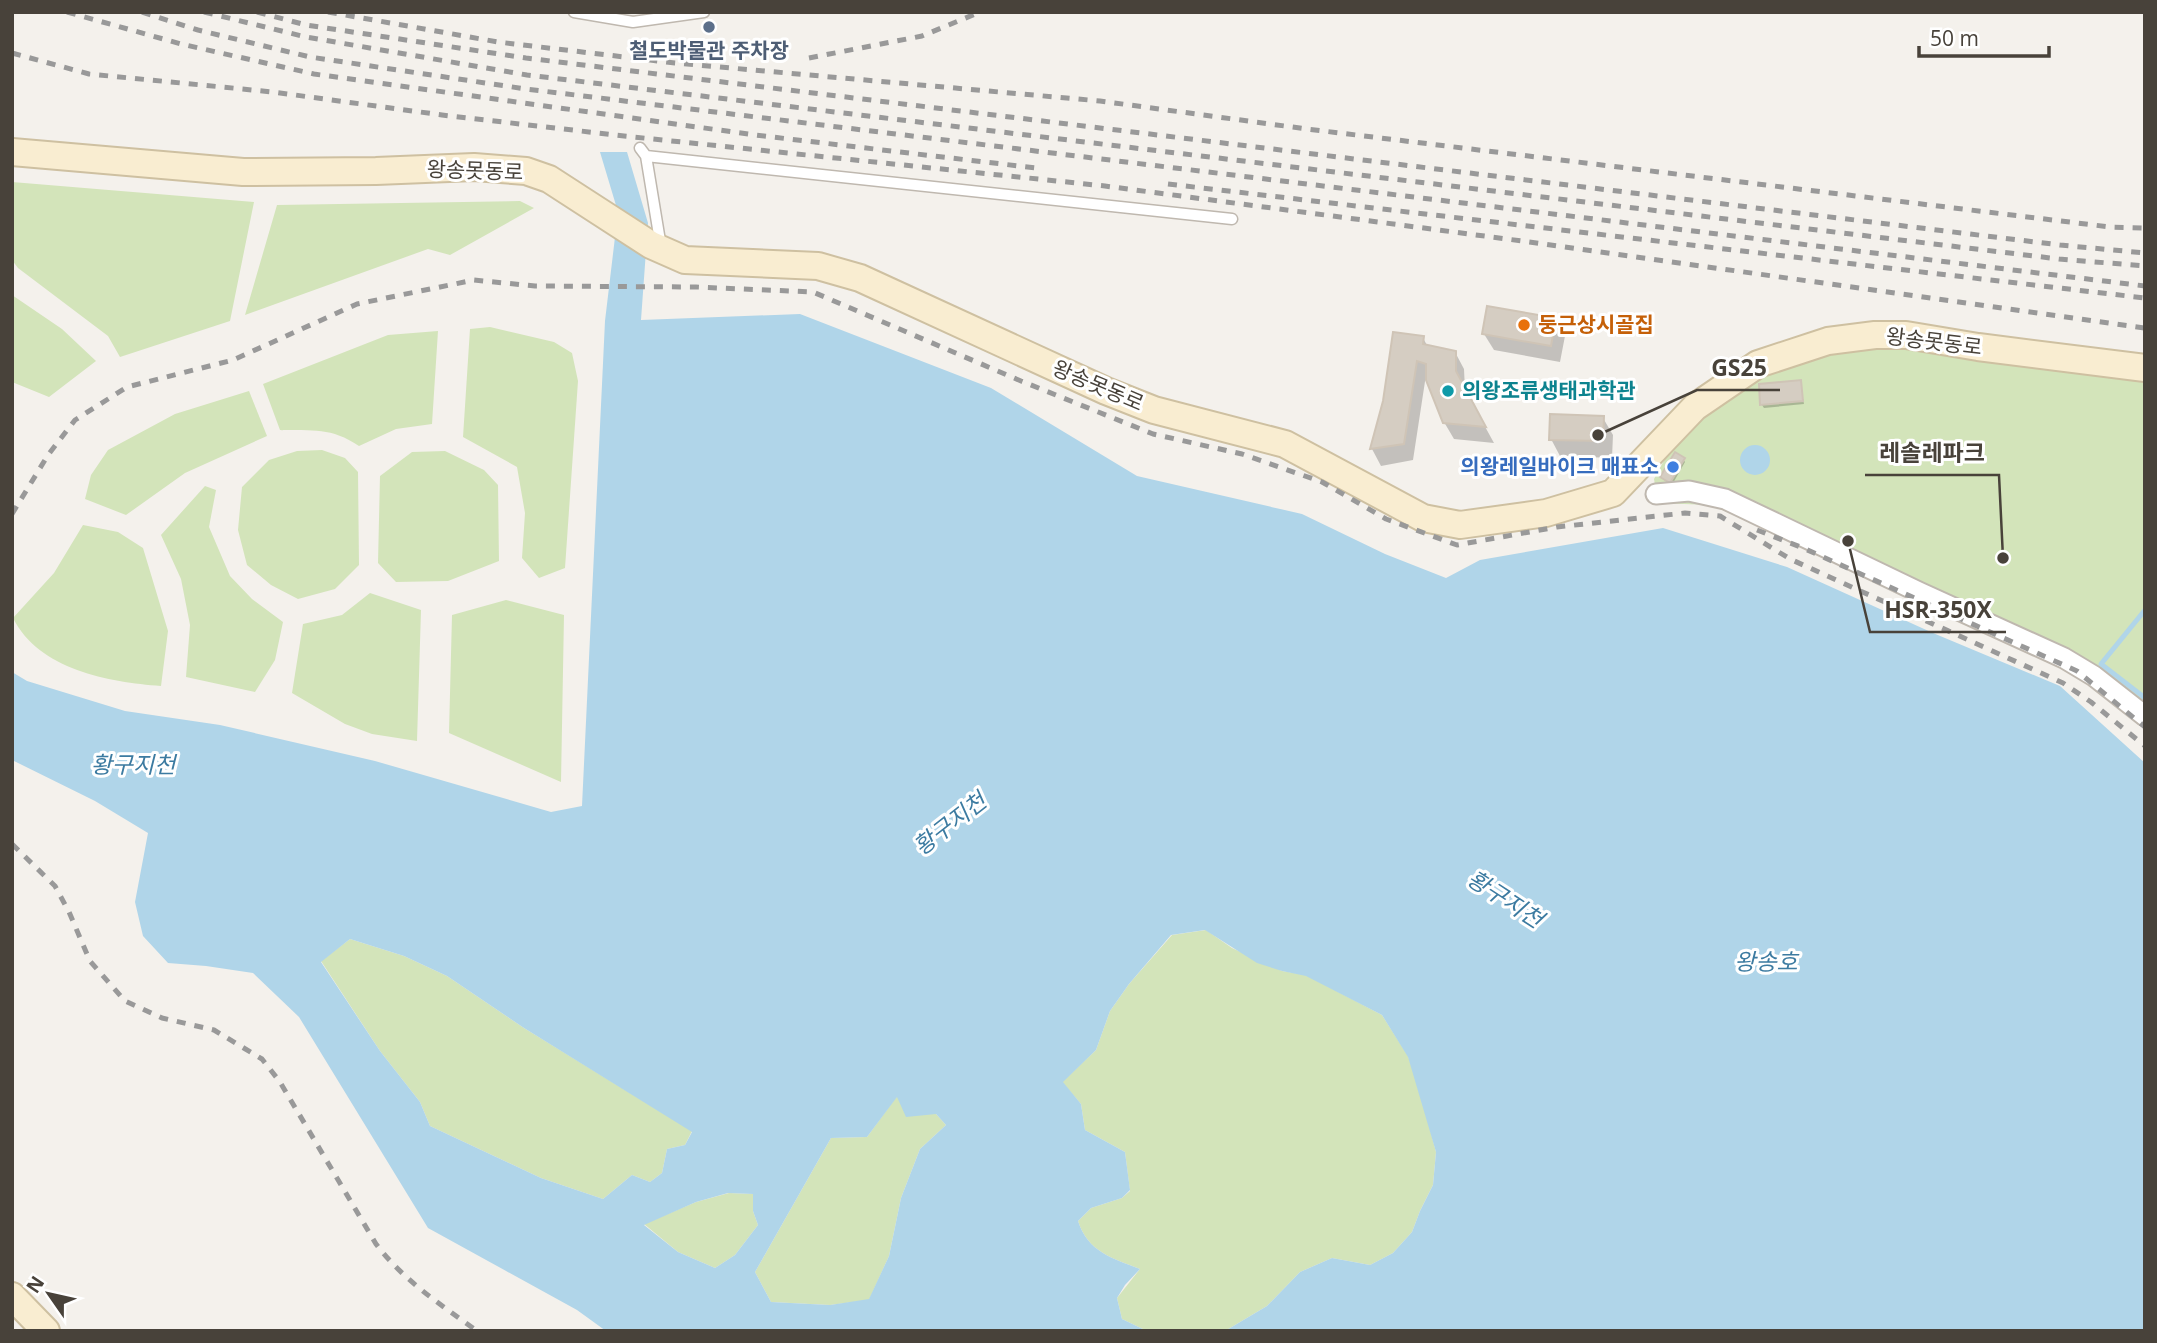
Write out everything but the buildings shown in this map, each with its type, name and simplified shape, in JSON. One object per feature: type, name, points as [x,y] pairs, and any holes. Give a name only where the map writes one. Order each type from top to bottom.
[{"type":"street","name":"왕송못동로","points":[[12,152],[243,172],[474,167],[526,171],[548,179],[656,248],[685,260],[818,266],[860,278],[1106,391],[1154,410],[1285,444],[1423,518],[1460,525],[1546,513],[1613,493],[1695,407],[1758,364],[1828,341],[1875,335],[1906,335],[2145,368]]},
{"type":"street","points":[[1656,494],[1689,491],[1725,499],[2064,658],[2094,676],[2145,716]]},
{"type":"street","points":[[12,1296],[46,1331]]},
{"type":"lane","points":[[574,12],[633,22],[704,12]]},
{"type":"lane","points":[[656,248],[643,152],[1232,219]]},
{"type":"green space","points":[[12,182],[254,202],[230,321],[120,357],[108,336],[18,268],[12,260]]},
{"type":"green space","points":[[520,201],[534,208],[450,255],[428,249],[245,315],[277,205]]},
{"type":"green space","points":[[12,295],[62,329],[96,361],[49,397],[12,382]]},
{"type":"green space","points":[[490,327],[554,342],[572,353],[578,381],[565,568],[539,578],[522,558],[525,513],[517,467],[463,437],[470,329]]},
{"type":"green space","points":[[438,331],[432,424],[396,429],[359,446],[330,433],[280,430],[263,384],[388,335]]},
{"type":"green space","points":[[1906,343],[2145,376],[2145,706],[1789,523],[1742,518],[1710,505],[1658,503],[1654,479],[1674,442],[1708,409],[1759,376],[1838,346]]},
{"type":"green space","points":[[249,391],[267,436],[185,473],[126,515],[85,499],[91,475],[108,450],[175,414]]},
{"type":"green space","points":[[322,450],[345,458],[358,472],[359,565],[335,589],[298,599],[271,585],[247,565],[238,530],[242,487],[269,460],[297,451]]},
{"type":"green space","points":[[445,451],[484,470],[498,485],[499,561],[448,581],[396,582],[378,563],[380,476],[412,452]]},
{"type":"green space","points":[[205,486],[216,490],[209,527],[230,576],[252,599],[283,622],[275,660],[255,692],[186,677],[190,625],[181,579],[161,535]]},
{"type":"green space","points":[[83,525],[118,532],[143,548],[168,631],[161,686],[120,681],[77,670],[40,650],[25,636],[13,618],[54,573]]},
{"type":"green space","points":[[370,593],[421,610],[417,741],[372,734],[345,724],[292,693],[303,624],[342,615]]},
{"type":"green space","points":[[506,600],[564,615],[561,782],[449,733],[452,615]]},
{"type":"green space","points":[[1206,930],[1232,948],[1282,971],[1306,975],[1382,1015],[1408,1056],[1420,1092],[1436,1152],[1433,1185],[1412,1232],[1393,1253],[1370,1265],[1332,1258],[1300,1272],[1267,1306],[1225,1331],[1147,1331],[1122,1319],[1117,1298],[1140,1269],[1095,1247],[1082,1232],[1078,1221],[1091,1208],[1122,1198],[1130,1191],[1125,1152],[1085,1130],[1081,1104],[1062,1082],[1096,1050],[1110,1011],[1129,984],[1172,935]]},
{"type":"green space","points":[[350,939],[404,956],[447,976],[524,1028],[692,1131],[685,1145],[667,1149],[662,1173],[650,1182],[632,1175],[603,1199],[541,1178],[430,1126],[420,1102],[380,1051],[321,961]]},
{"type":"green space","points":[[897,1096],[936,1114],[946,1125],[920,1149],[901,1198],[889,1256],[869,1300],[830,1305],[771,1302],[755,1272],[831,1138],[867,1137]]},
{"type":"green space","points":[[729,1193],[754,1194],[753,1211],[758,1225],[735,1255],[715,1268],[678,1252],[644,1224],[696,1202]]},
{"type":"water","name":"왕송호","points":[[600,152],[627,152],[648,223],[641,320],[800,314],[991,388],[1137,476],[1302,514],[1385,554],[1446,578],[1480,560],[1663,528],[1787,567],[1933,633],[2060,686],[2145,763],[2145,1331],[1225,1331],[1267,1306],[1300,1272],[1332,1258],[1370,1265],[1393,1253],[1412,1232],[1433,1185],[1436,1152],[1408,1057],[1382,1015],[1306,976],[1257,963],[1205,930],[1171,935],[1110,1011],[1096,1050],[1063,1082],[1081,1104],[1085,1130],[1125,1152],[1130,1190],[1122,1198],[1091,1208],[1078,1221],[1082,1232],[1095,1247],[1140,1269],[1117,1298],[1122,1319],[1147,1331],[606,1331],[577,1310],[428,1228],[299,1017],[253,973],[168,963],[143,936],[135,902],[148,833],[95,801],[12,760],[12,672],[27,681],[125,711],[220,725],[375,761],[551,812],[582,806],[605,321],[618,212]],"holes":[[[350,939],[404,956],[447,976],[524,1028],[692,1132],[685,1145],[667,1149],[662,1173],[650,1182],[632,1175],[603,1199],[541,1178],[430,1126],[420,1102],[380,1051],[321,962]],[[897,1097],[906,1117],[936,1114],[946,1125],[920,1149],[901,1198],[889,1256],[869,1299],[830,1305],[771,1302],[755,1272],[831,1138],[867,1137]],[[728,1193],[753,1194],[753,1211],[758,1225],[735,1255],[715,1268],[678,1252],[644,1225],[696,1202]]]},
{"type":"water","points":[[1755,445],[1766,449],[1770,460],[1766,471],[1755,475],[1744,471],[1740,460],[1744,449]]},
{"type":"waterway","points":[[2145,610],[2101,664],[2145,698]]},
{"type":"railway","points":[[67,12],[181,44],[314,74],[755,135],[1036,168]]},
{"type":"railway","points":[[142,12],[198,30],[310,57],[526,89],[2145,286]]},
{"type":"railway","points":[[204,12],[306,37],[527,75],[2059,259],[2145,266]]},
{"type":"railway","points":[[257,12],[306,25],[526,58],[2060,245],[2145,253]]},
{"type":"railway","points":[[328,12],[498,42],[675,63],[1100,101],[1307,129],[2110,227],[2145,228]]},
{"type":"railway","points":[[809,58],[922,36],[980,12]]},
{"type":"railway","points":[[12,53],[89,74],[273,92],[624,136],[1105,186],[2145,328]]},
{"type":"railway","points":[[1168,184],[2145,298]]},
{"type":"railway","points":[[12,514],[48,455],[75,420],[127,387],[233,360],[357,304],[474,280],[535,286],[696,287],[813,292],[1153,434],[1242,454],[1322,482],[1386,519],[1457,545],[1557,527],[1685,513],[1720,516],[1790,559],[2063,683],[2145,746]]},
{"type":"railway","points":[[1757,530],[2077,671],[2145,727]]},
{"type":"railway","points":[[12,844],[55,886],[90,961],[125,1001],[162,1018],[214,1030],[262,1059],[280,1082],[376,1244],[411,1281],[477,1331]]},
{"type":"place","name":"철도박물관 주차장","points":[[709,27]]},
{"type":"place","name":"둥근상시골집","points":[[1524,325]]},
{"type":"place","name":"의왕조류생태과학관","points":[[1448,391]]},
{"type":"place","name":"GS25","points":[[1598,435]]},
{"type":"place","name":"의왕레일바이크 매표소","points":[[1673,467]]},
{"type":"place","name":"HSR-350X","points":[[1848,541]]},
{"type":"place","name":"레솔레파크","points":[[2003,558]]},
{"type":"water label","name":"황구지천","points":[[133,765]]},
{"type":"water label","name":"황구지천","points":[[950,824]]},
{"type":"water label","name":"황구지천","points":[[1505,899]]}]
